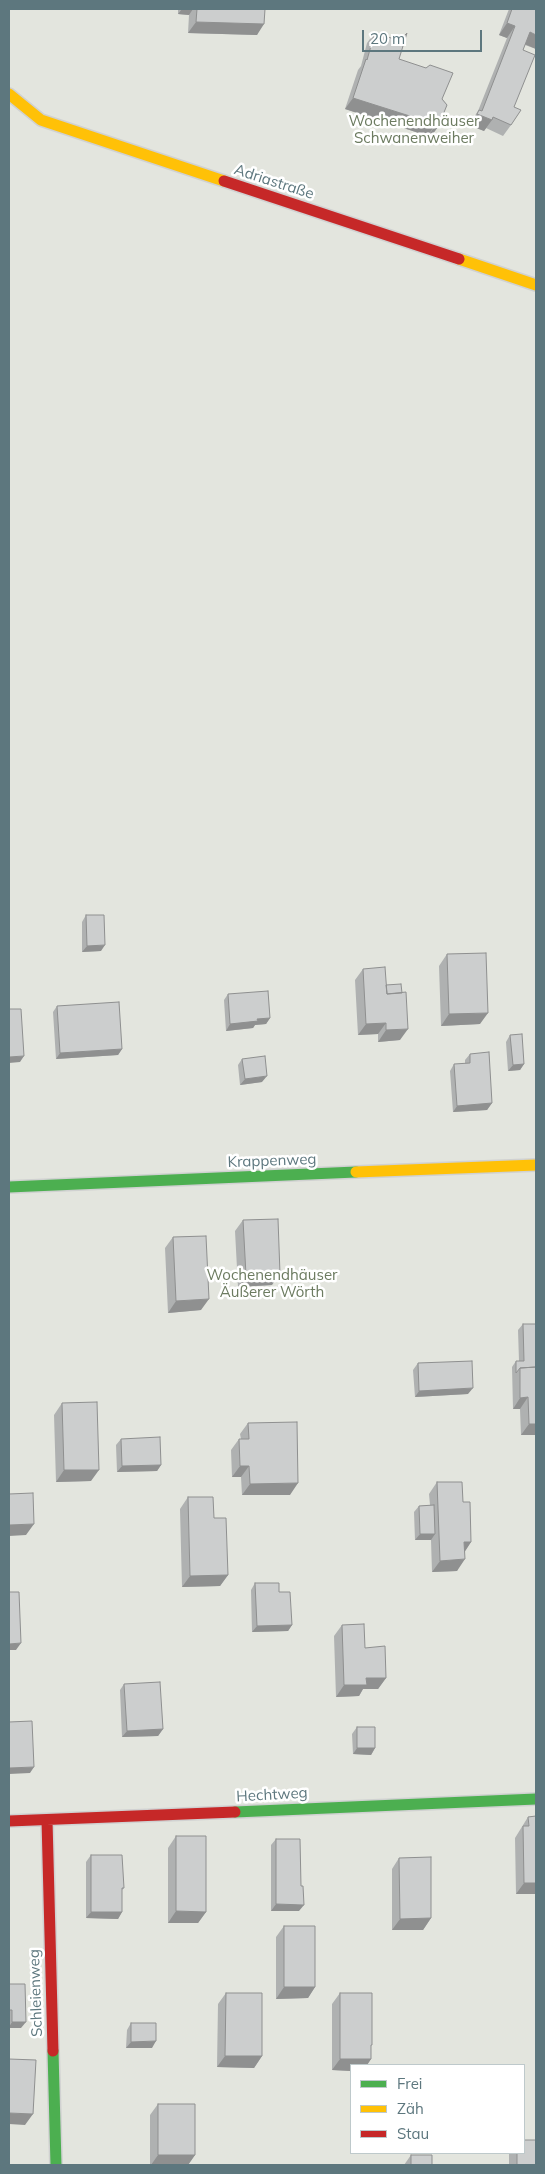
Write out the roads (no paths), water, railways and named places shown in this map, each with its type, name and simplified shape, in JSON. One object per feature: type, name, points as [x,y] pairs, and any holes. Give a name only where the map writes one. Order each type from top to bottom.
[{"type":"street","name":"Adriastraße","points":[[9,94],[41,120],[536,285]]},
{"type":"street","name":"Krappenweg","points":[[9,1187],[536,1165]]},
{"type":"street","name":"Hechtweg","points":[[9,1821],[536,1799]]},
{"type":"street","name":"Schleienweg","points":[[47,1820],[56,2165]]},
{"type":"park label","name":"Wochenendhäuser Schwanenweiher","points":[[414,130]]},
{"type":"park label","name":"Wochenendhäuser Äußerer Wörth","points":[[272,1284]]}]
